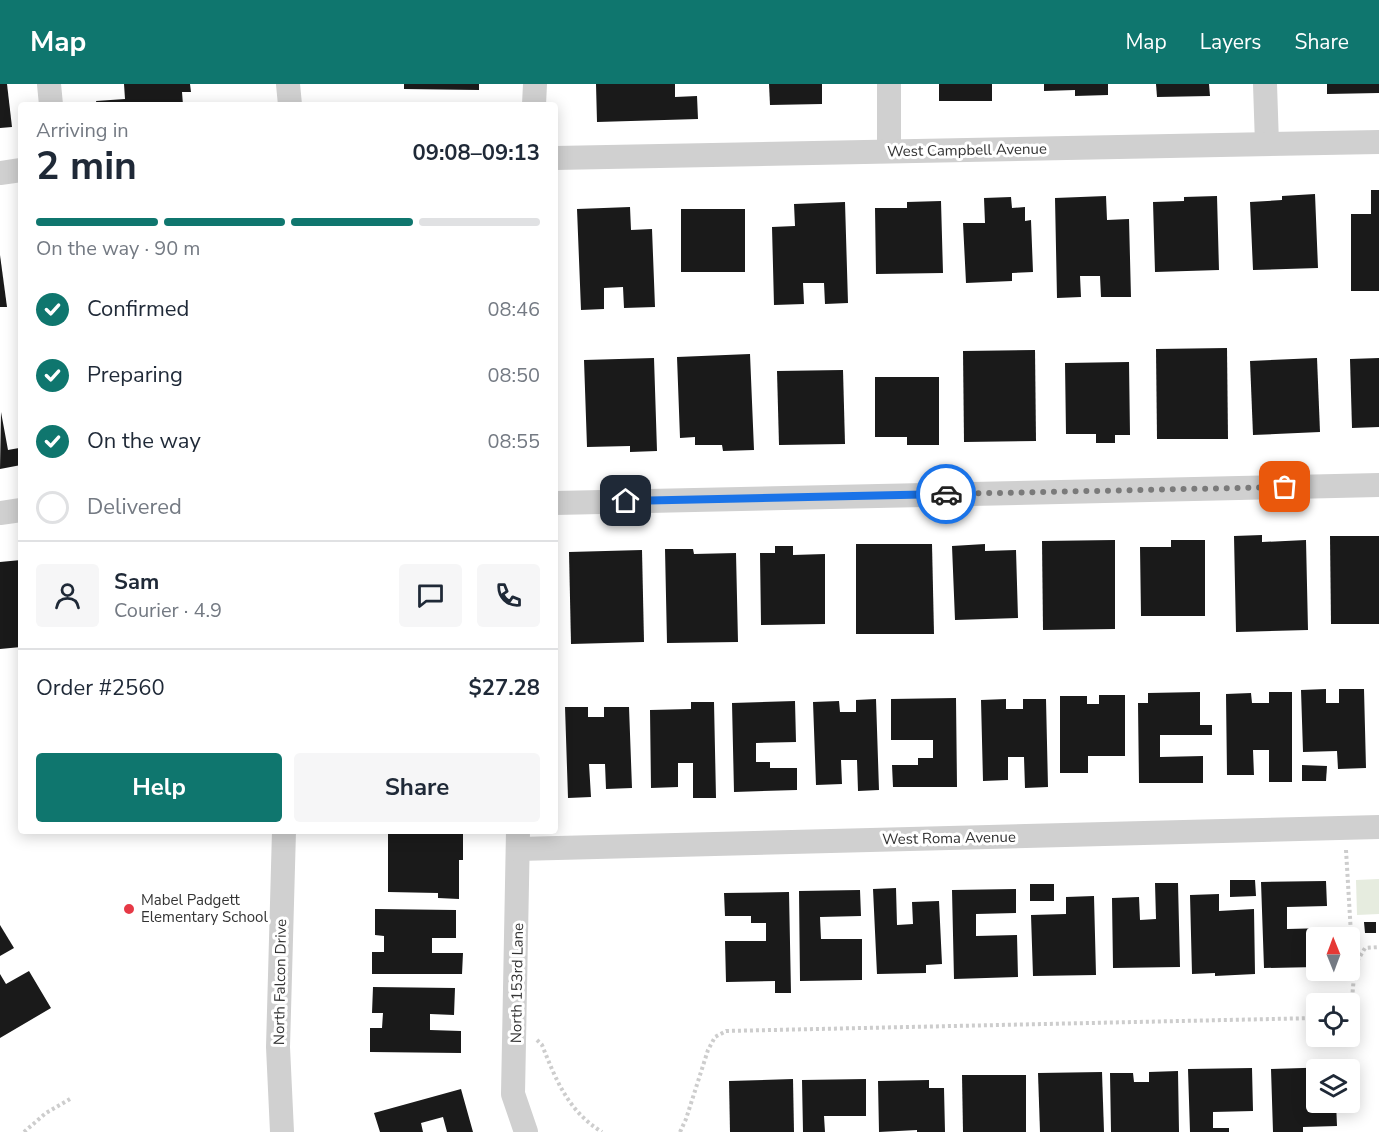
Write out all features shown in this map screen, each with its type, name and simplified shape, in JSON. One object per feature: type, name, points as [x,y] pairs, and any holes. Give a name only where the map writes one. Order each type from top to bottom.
[{"type":"street","points":[[50,84],[51,102]]},
{"type":"street","points":[[288,84],[290,102]]},
{"type":"street","points":[[534,102],[535,84]]},
{"type":"street","points":[[889,84],[889,151]]},
{"type":"street","points":[[1265,84],[1266,144]]},
{"type":"street","name":"West Campbell Avenue","points":[[558,158],[1379,142]]},
{"type":"street","points":[[0,173],[18,170]]},
{"type":"street","points":[[558,503],[1379,484]]},
{"type":"street","points":[[0,513],[18,510]]},
{"type":"street","name":"West Roma Avenue","points":[[518,840],[1379,827]]},
{"type":"street","name":"North Falcon Drive","points":[[282,1132],[278,1047],[284,834]]},
{"type":"street","name":"North 153rd Lane","points":[[518,840],[513,1094],[526,1132]]},
{"type":"path","points":[[1344,828],[1350,927]]},
{"type":"path","points":[[1360,956],[1365,948],[1379,947]]},
{"type":"path","points":[[516,1006],[533,1036],[542,1045],[558,1084],[583,1120],[602,1132]]},
{"type":"path","points":[[680,1132],[708,1050],[715,1037],[726,1031],[1306,1018]]},
{"type":"path","points":[[24,1132],[46,1113],[70,1099]]},
{"type":"shaded area","points":[[1379,879],[1379,914],[1357,915],[1356,880]]},
{"type":"building","points":[[0,84],[7,84],[12,127],[0,128]]},
{"type":"building","points":[[124,84],[190,84],[191,92],[182,92],[183,102],[96,101],[125,99]]},
{"type":"building","points":[[404,84],[479,84],[479,90],[404,89]]},
{"type":"building","points":[[596,84],[675,84],[675,97],[697,96],[698,119],[597,122]]},
{"type":"building","points":[[769,84],[822,84],[822,104],[770,105]]},
{"type":"building","points":[[939,84],[992,84],[992,101],[939,101]]},
{"type":"building","points":[[1044,84],[1108,84],[1108,95],[1075,96],[1075,90],[1044,91]]},
{"type":"building","points":[[1156,84],[1209,84],[1210,96],[1157,97]]},
{"type":"building","points":[[1327,84],[1379,84],[1379,93],[1327,94]]},
{"type":"building","points":[[1371,190],[1379,190],[1379,291],[1351,291],[1351,214],[1371,214]]},
{"type":"building","points":[[1315,194],[1318,268],[1253,270],[1250,202],[1282,200],[1282,196]]},
{"type":"building","points":[[1106,196],[1107,220],[1129,219],[1131,297],[1101,297],[1100,276],[1080,276],[1081,297],[1057,298],[1055,198]]},
{"type":"building","points":[[1217,196],[1219,270],[1155,272],[1153,202],[1184,201],[1184,197]]},
{"type":"building","points":[[1011,197],[1012,208],[1025,207],[1025,221],[1031,220],[1033,272],[1012,273],[1012,281],[966,283],[963,223],[985,223],[984,198]]},
{"type":"building","points":[[941,201],[943,273],[876,274],[875,208],[907,208],[907,202]]},
{"type":"building","points":[[845,202],[848,303],[825,304],[824,283],[803,283],[804,304],[774,305],[772,227],[795,226],[794,204]]},
{"type":"building","points":[[630,207],[631,230],[652,229],[655,307],[624,308],[623,287],[604,288],[604,309],[581,310],[577,209]]},
{"type":"building","points":[[681,209],[745,209],[745,272],[681,272]]},
{"type":"building","points":[[0,255],[7,307],[0,307]]},
{"type":"building","points":[[1227,348],[1228,439],[1157,439],[1156,349]]},
{"type":"building","points":[[1035,350],[1036,441],[964,442],[963,351]]},
{"type":"building","points":[[750,354],[754,450],[723,451],[722,445],[695,445],[695,437],[680,438],[677,357]]},
{"type":"building","points":[[654,358],[657,451],[630,452],[630,446],[587,447],[584,360]]},
{"type":"building","points":[[1317,358],[1320,432],[1253,435],[1250,361]]},
{"type":"building","points":[[1379,358],[1379,427],[1352,428],[1350,359]]},
{"type":"building","points":[[1129,362],[1130,435],[1115,435],[1115,443],[1096,443],[1096,434],[1066,434],[1065,363]]},
{"type":"building","points":[[843,370],[845,444],[779,445],[777,371]]},
{"type":"building","points":[[875,377],[939,377],[939,445],[907,445],[907,437],[875,437]]},
{"type":"building","points":[[1,412],[8,450],[18,448],[18,466],[0,469]]},
{"type":"building","points":[[1262,535],[1262,542],[1306,540],[1308,630],[1236,632],[1234,536]]},
{"type":"building","points":[[1330,536],[1379,536],[1379,624],[1331,624]]},
{"type":"building","points":[[1115,540],[1115,629],[1043,630],[1042,541]]},
{"type":"building","points":[[1171,540],[1205,540],[1205,616],[1141,616],[1140,547],[1171,547]]},
{"type":"building","points":[[856,544],[932,544],[934,634],[856,634]]},
{"type":"building","points":[[985,544],[985,551],[1016,550],[1018,618],[955,620],[952,546]]},
{"type":"building","points":[[775,546],[793,546],[793,555],[825,554],[825,624],[761,625],[760,553],[775,553]]},
{"type":"building","points":[[665,549],[693,549],[694,554],[736,553],[738,642],[667,643]]},
{"type":"building","points":[[642,550],[644,642],[571,644],[569,552]]},
{"type":"building","points":[[18,560],[18,647],[0,649],[0,562]]},
{"type":"building","points":[[1326,689],[1326,703],[1339,703],[1339,689],[1364,689],[1366,768],[1338,769],[1337,751],[1303,752],[1301,690]]},
{"type":"building","points":[[1200,692],[1200,725],[1212,725],[1212,735],[1160,735],[1160,757],[1203,756],[1203,783],[1139,783],[1138,703],[1148,703],[1148,693]]},
{"type":"building","points":[[1269,692],[1292,692],[1292,782],[1269,782],[1269,750],[1253,750],[1254,775],[1227,775],[1226,694],[1251,693],[1252,703],[1269,703]]},
{"type":"building","points":[[1099,695],[1125,695],[1125,756],[1088,756],[1088,773],[1060,773],[1060,696],[1087,696],[1087,704],[1099,704]]},
{"type":"building","points":[[956,698],[957,787],[893,787],[892,765],[918,765],[918,758],[933,758],[933,740],[891,740],[891,699]]},
{"type":"building","points":[[876,699],[879,790],[858,791],[857,760],[841,760],[842,784],[816,785],[813,702],[839,701],[840,712],[856,712],[856,700]]},
{"type":"building","points":[[1006,699],[1006,709],[1023,709],[1023,699],[1046,699],[1048,787],[1025,788],[1024,757],[1008,757],[1008,780],[983,781],[981,700]]},
{"type":"building","points":[[795,701],[796,742],[756,743],[756,762],[770,762],[770,768],[797,768],[797,790],[734,792],[732,703]]},
{"type":"building","points":[[691,702],[714,702],[716,798],[693,798],[693,763],[678,763],[678,787],[651,788],[650,710],[691,709]]},
{"type":"building","points":[[565,707],[588,707],[588,717],[604,717],[604,707],[629,707],[632,788],[606,789],[605,764],[589,764],[591,797],[568,798]]},
{"type":"building","points":[[1302,765],[1327,766],[1326,781],[1302,781]]},
{"type":"building","points":[[388,834],[463,834],[463,860],[459,860],[459,899],[438,898],[438,893],[388,892]]},
{"type":"building","points":[[1230,880],[1255,880],[1256,896],[1230,897]]},
{"type":"building","points":[[1326,881],[1327,906],[1287,907],[1287,929],[1306,929],[1306,967],[1264,968],[1261,882]]},
{"type":"building","points":[[1155,883],[1178,883],[1180,967],[1113,968],[1112,898],[1139,897],[1140,920],[1156,919]]},
{"type":"building","points":[[1030,884],[1054,884],[1054,901],[1030,901]]},
{"type":"building","points":[[896,888],[897,925],[913,924],[912,902],[939,901],[942,964],[926,965],[926,973],[877,974],[873,889]]},
{"type":"building","points":[[1016,889],[1016,913],[976,914],[976,936],[1017,935],[1018,977],[954,979],[952,890]]},
{"type":"building","points":[[860,890],[861,916],[820,917],[821,939],[862,939],[862,980],[800,981],[799,891]]},
{"type":"building","points":[[789,892],[791,993],[775,993],[775,981],[726,982],[725,941],[766,941],[766,923],[751,923],[751,916],[725,916],[724,893]]},
{"type":"building","points":[[1219,894],[1219,911],[1254,909],[1255,974],[1215,976],[1215,973],[1192,974],[1190,895]]},
{"type":"building","points":[[1094,896],[1096,975],[1033,976],[1031,915],[1066,914],[1066,897]]},
{"type":"building","points":[[375,909],[456,910],[456,938],[432,938],[432,953],[463,953],[462,974],[372,974],[372,952],[384,952],[384,936],[375,935]]},
{"type":"building","points":[[1364,922],[1376,922],[1376,933],[1365,933]]},
{"type":"building","points":[[0,925],[14,948],[0,956]]},
{"type":"building","points":[[29,971],[51,1008],[0,1038],[0,974],[6,984]]},
{"type":"building","points":[[373,987],[455,988],[454,1015],[430,1014],[430,1030],[461,1031],[461,1053],[370,1052],[370,1028],[382,1028],[383,1013],[372,1013]]},
{"type":"building","points":[[1252,1068],[1253,1111],[1213,1112],[1213,1128],[1229,1128],[1229,1132],[1190,1132],[1188,1069]]},
{"type":"building","points":[[1306,1068],[1306,1113],[1336,1113],[1337,1126],[1303,1127],[1303,1132],[1273,1132],[1271,1069]]},
{"type":"building","points":[[1178,1071],[1179,1132],[1111,1132],[1110,1073],[1133,1073],[1134,1082],[1149,1082],[1149,1072]]},
{"type":"building","points":[[1102,1072],[1104,1132],[1040,1132],[1038,1073]]},
{"type":"building","points":[[962,1075],[1026,1075],[1026,1132],[963,1132]]},
{"type":"building","points":[[793,1079],[794,1132],[730,1132],[729,1081]]},
{"type":"building","points":[[866,1079],[866,1116],[824,1116],[825,1132],[803,1132],[802,1080]]},
{"type":"building","points":[[929,1080],[929,1088],[944,1088],[945,1132],[917,1132],[917,1130],[879,1132],[878,1081]]},
{"type":"building","points":[[461,1089],[473,1132],[447,1132],[443,1117],[421,1123],[423,1132],[380,1132],[374,1113]]},
{"type":"way so far","points":[[946,494],[1285,487]]},
{"type":"place","name":"Mabel Padgett Elementary School","points":[[129,909]]},
{"type":"route","points":[[626,501],[946,494]]}]
